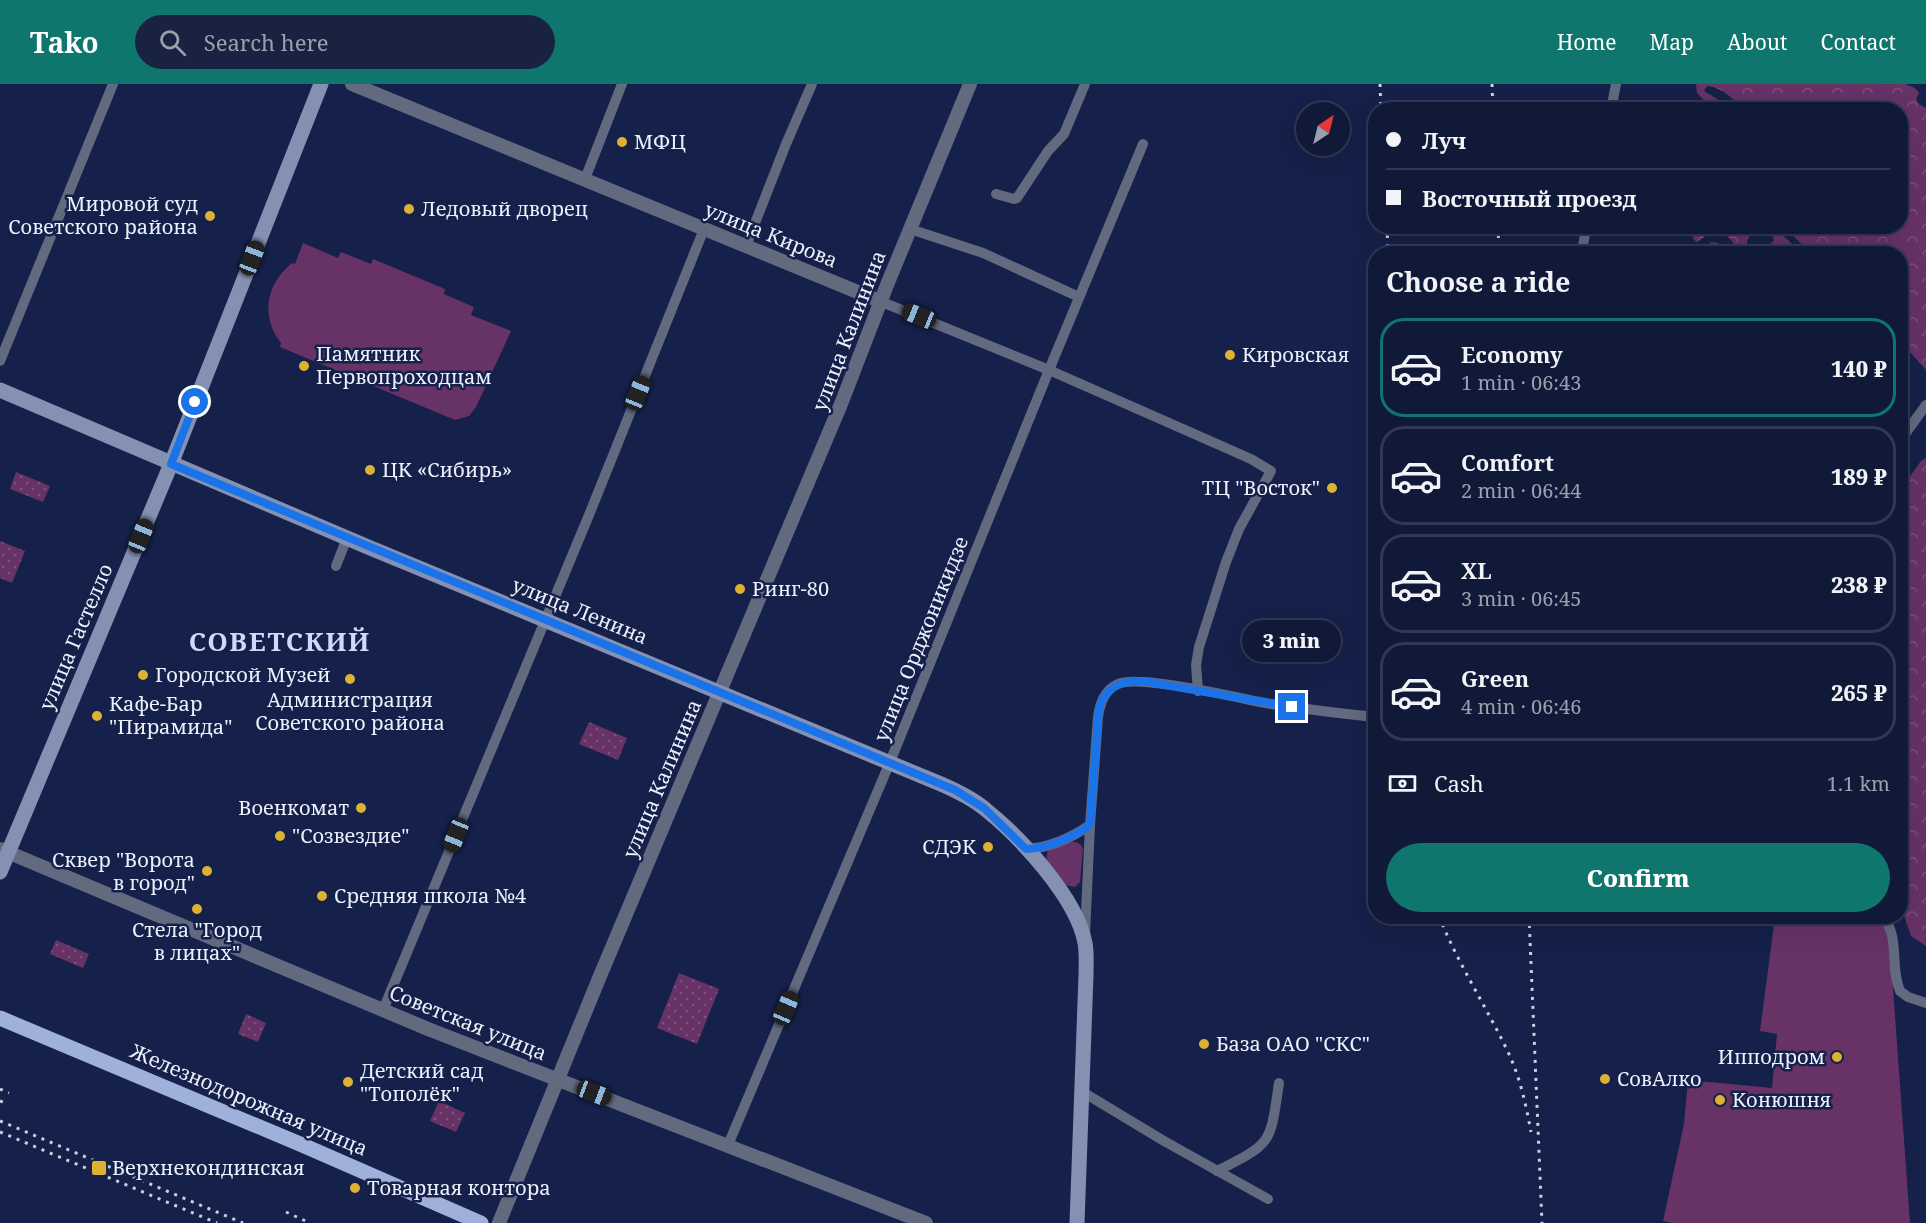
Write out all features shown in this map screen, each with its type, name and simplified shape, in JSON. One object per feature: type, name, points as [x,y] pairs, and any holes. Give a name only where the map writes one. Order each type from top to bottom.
[{"type":"main road","name":"улица Гастелло","points":[[0,872],[4,851],[171,464],[321,84]]},
{"type":"main road","name":"улица Ленина","points":[[0,390],[347,538],[890,762],[975,801],[1026,849],[1070,906],[1085,943],[1086,975],[1077,1223]]},
{"type":"main road","name":"Железнодорожная улица","points":[[0,1018],[481,1223]]},
{"type":"street","points":[[0,361],[113,84]]},
{"type":"street","name":"улица Кирова","points":[[352,84],[1048,370],[1251,459],[1271,471],[1239,529],[1226,562],[1197,657],[1198,691]]},
{"type":"street","points":[[585,180],[622,84]]},
{"type":"street","points":[[746,246],[812,84]]},
{"type":"street","name":"улица Калинина","points":[[499,1223],[842,404],[910,229],[970,84]]},
{"type":"street","points":[[996,194],[1017,198],[1047,151],[1064,134],[1085,84]]},
{"type":"street","points":[[1613,102],[1616,84]]},
{"type":"street","name":"улица Орджоникидзе","points":[[728,1145],[890,762],[1048,370],[1143,144]]},
{"type":"street","points":[[383,1010],[704,229]]},
{"type":"street","points":[[910,229],[983,253],[1079,297]]},
{"type":"street","points":[[1908,430],[1926,405]]},
{"type":"street","points":[[336,566],[347,538]]},
{"type":"street","points":[[1085,943],[1098,717],[1099,708],[1106,693],[1119,683],[1142,681],[1274,704],[1368,716]]},
{"type":"street","points":[[1026,849],[1049,846],[1090,825]]},
{"type":"street","name":"Советская улица","points":[[4,851],[383,1010],[926,1223]]},
{"type":"street","points":[[1888,924],[1894,940],[1900,991],[1908,997],[1926,1003]]},
{"type":"street","points":[[1217,1171],[1256,1150],[1267,1139],[1273,1127],[1279,1083]]},
{"type":"street","points":[[1081,1091],[1268,1199]]},
{"type":"green space","points":[[1696,84],[1905,84],[1915,88],[1919,93],[1916,99],[1926,108],[1926,370],[1908,350],[1908,246],[1803,246],[1792,234],[1908,234],[1908,102],[1736,102],[1717,88],[1707,86],[1704,91],[1722,102],[1706,102],[1697,93]]},
{"type":"green space","points":[[1693,234],[1707,234],[1696,242]]},
{"type":"green space","points":[[1724,234],[1751,234],[1747,241],[1747,246],[1735,246]]},
{"type":"green space","points":[[1781,234],[1794,246],[1767,246],[1774,241],[1772,235]]},
{"type":"green space","points":[[1711,242],[1721,246],[1708,246]]},
{"type":"green space","points":[[303,243],[338,258],[341,252],[371,264],[373,259],[445,289],[444,294],[474,307],[471,315],[511,331],[476,407],[469,416],[455,420],[280,347],[281,343],[270,322],[269,301],[276,281],[283,271],[292,263],[295,264]]},
{"type":"green space","points":[[1908,398],[1910,403],[1908,415]]},
{"type":"green space","points":[[1926,458],[1926,946],[1911,936],[1907,924],[1908,479],[1921,461]]},
{"type":"green space","points":[[16,472],[50,486],[43,502],[10,489]]},
{"type":"green space","points":[[0,541],[25,551],[12,583],[0,578]]},
{"type":"green space","points":[[589,722],[627,738],[618,760],[579,744]]},
{"type":"green space","points":[[1070,842],[1078,843],[1083,849],[1080,882],[1075,887],[1065,885],[1046,860],[1048,850]]},
{"type":"green space","name":"Ипподром","points":[[1774,924],[1883,924],[1889,933],[1910,1223],[1672,1223],[1663,1221],[1684,1124],[1688,1080],[1772,1088],[1777,1034],[1760,1031]]},
{"type":"green space","points":[[56,940],[89,954],[83,968],[50,954]]},
{"type":"green space","points":[[679,973],[719,989],[697,1044],[657,1028]]},
{"type":"green space","points":[[246,1014],[266,1023],[258,1042],[238,1034]]},
{"type":"green space","points":[[439,1101],[465,1113],[456,1132],[430,1121]]},
{"type":"railway","points":[[1380,84],[1381,102]]},
{"type":"railway","points":[[1492,84],[1493,102]]},
{"type":"railway","points":[[1387,234],[1388,246]]},
{"type":"railway","points":[[1498,234],[1499,246]]},
{"type":"railway","points":[[1443,924],[1516,1071],[1531,1132]]},
{"type":"railway","points":[[1529,924],[1542,1223]]},
{"type":"railway","points":[[0,1089],[9,1093]]},
{"type":"railway","points":[[0,1101],[5,1103]]},
{"type":"railway","points":[[0,1121],[243,1223]]},
{"type":"railway","points":[[0,1132],[217,1223]]},
{"type":"railway","points":[[286,1212],[310,1223]]},
{"type":"place","name":"МФЦ","points":[[622,142]]},
{"type":"place","name":"Ледовый дворец","points":[[409,209]]},
{"type":"place","name":"Мировой суд Советского района","points":[[210,216]]},
{"type":"place","name":"Кировская","points":[[1230,355]]},
{"type":"place","name":"Памятник Первопроходцам","points":[[304,366]]},
{"type":"place","name":"ЦК «Сибирь»","points":[[370,470]]},
{"type":"place","name":"ТЦ \"Восток\"","points":[[1332,488]]},
{"type":"place","name":"Ринг-80","points":[[740,589]]},
{"type":"place","name":"Городской Музей","points":[[143,675]]},
{"type":"place","name":"Администрация Советского района","points":[[350,679]]},
{"type":"place","name":"Кафе-Бар \"Пирамида\"","points":[[97,716]]},
{"type":"place","name":"Военкомат","points":[[361,808]]},
{"type":"place","name":"\"Созвездие\"","points":[[280,836]]},
{"type":"place","name":"СДЭК","points":[[988,847]]},
{"type":"place","name":"Сквер \"Ворота в город\"","points":[[207,871]]},
{"type":"place","name":"Средняя школа №4","points":[[322,896]]},
{"type":"place","name":"Стела \"Город в лицах\"","points":[[197,909]]},
{"type":"place","name":"База ОАО \"СКС\"","points":[[1204,1044]]},
{"type":"place","name":"Ипподром","points":[[1837,1057]]},
{"type":"place","name":"СовАлко","points":[[1605,1079]]},
{"type":"place","name":"Детский сад \"Тополёк\"","points":[[348,1082]]},
{"type":"place","name":"Конюшня","points":[[1720,1100]]},
{"type":"place","name":"Верхнекондинская","points":[[99,1168]]},
{"type":"place","name":"Товарная контора","points":[[355,1188]]},
{"type":"district","name":"СОВЕТСКИЙ","points":[[280,642]]},
{"type":"route","points":[[195,402],[171,464],[955,790],[984,808],[1026,849],[1049,846],[1090,825],[1099,708],[1106,693],[1119,683],[1142,681],[1292,707]]}]
